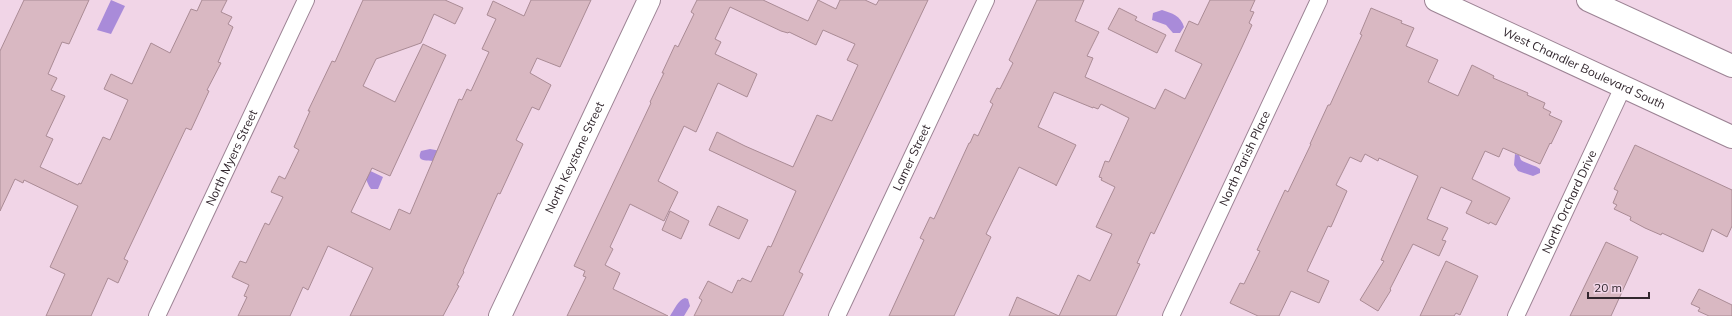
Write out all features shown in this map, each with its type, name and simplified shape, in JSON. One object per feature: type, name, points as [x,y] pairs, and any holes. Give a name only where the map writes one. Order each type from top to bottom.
[{"type":"main road","name":"North Keystone Street","points":[[500,316],[649,0]]},
{"type":"main road","name":"West Chandler Boulevard South","points":[[1436,0],[1732,137]]},
{"type":"main road","points":[[1588,0],[1732,66]]},
{"type":"street","name":"North Myers Street","points":[[157,316],[306,0]]},
{"type":"street","name":"Lamer Street","points":[[837,316],[986,0]]},
{"type":"street","name":"North Parish Place","points":[[1171,316],[1319,0]]},
{"type":"street","name":"North Orchard Drive","points":[[1516,316],[1623,87]]},
{"type":"shaded area","points":[[111,0],[125,6],[111,34],[97,30]]},
{"type":"shaded area","points":[[1162,10],[1173,14],[1181,20],[1184,27],[1180,33],[1173,33],[1166,25],[1152,20],[1153,13]]},
{"type":"shaded area","points":[[430,149],[441,151],[433,161],[422,160],[420,157],[421,151]]},
{"type":"shaded area","points":[[1515,154],[1519,155],[1521,160],[1526,163],[1540,169],[1540,173],[1533,176],[1518,171],[1514,165]]},
{"type":"shaded area","points":[[360,166],[383,177],[378,189],[371,189]]},
{"type":"shaded area","points":[[685,298],[688,299],[690,306],[684,316],[670,316],[678,303]]},
{"type":"building","points":[[24,0],[89,0],[69,44],[62,42],[48,74],[57,78],[51,90],[65,96],[46,136],[53,139],[40,167],[78,185],[79,183],[81,184],[103,137],[110,140],[128,100],[104,89],[111,74],[132,84],[151,43],[170,53],[191,9],[197,11],[202,0],[227,0],[221,12],[232,17],[228,24],[233,27],[218,62],[221,63],[207,90],[209,91],[191,130],[186,128],[124,259],[128,261],[118,283],[108,278],[91,316],[46,316],[65,274],[50,267],[78,206],[24,180],[23,183],[15,179],[0,211],[0,51]]},
{"type":"building","points":[[363,0],[445,0],[463,8],[455,24],[434,14],[421,43],[376,59],[363,86],[395,102],[423,44],[446,55],[390,176],[372,168],[351,212],[390,230],[399,209],[410,214],[459,99],[462,100],[467,89],[471,91],[489,52],[482,49],[496,19],[487,15],[493,1],[524,16],[531,0],[591,0],[560,67],[537,58],[530,73],[551,85],[539,110],[532,107],[516,140],[523,144],[500,194],[498,193],[457,285],[459,286],[443,316],[350,316],[373,268],[328,246],[308,290],[303,287],[290,316],[238,316],[247,297],[244,296],[249,285],[232,277],[240,261],[246,263],[265,223],[269,225],[283,197],[271,192],[279,176],[285,179],[299,150],[294,147],[310,111],[308,111],[332,61],[335,62]]},
{"type":"building","points":[[697,0],[763,0],[808,21],[818,0],[836,9],[840,0],[865,0],[876,5],[879,0],[928,0],[799,272],[803,274],[783,316],[694,316],[702,300],[699,298],[708,281],[732,293],[738,280],[740,281],[742,278],[751,282],[768,246],[771,247],[796,191],[709,150],[717,132],[793,167],[817,115],[832,121],[858,65],[847,60],[855,44],[823,30],[816,45],[789,32],[781,31],[730,7],[715,39],[721,42],[715,54],[757,74],[747,97],[718,83],[696,132],[684,126],[658,181],[678,192],[664,221],[630,204],[610,247],[613,249],[605,265],[620,273],[613,289],[668,316],[567,316],[586,277],[583,276],[585,271],[574,266],[651,103],[650,102],[664,73],[662,73],[675,45],[678,47],[694,14],[691,12]]},
{"type":"building","points":[[1037,0],[1084,0],[1075,21],[1099,32],[1087,56],[1093,58],[1085,77],[1155,109],[1165,89],[1185,99],[1202,64],[1175,51],[1189,21],[1198,25],[1210,0],[1255,0],[1250,11],[1254,12],[1249,23],[1252,25],[1154,234],[1151,232],[1137,263],[1140,264],[1116,316],[1059,316],[1078,275],[1090,281],[1112,234],[1096,227],[1115,187],[1101,180],[1102,178],[1099,177],[1105,161],[1109,162],[1129,118],[1101,104],[1098,109],[1093,108],[1054,92],[1038,127],[1076,145],[1056,186],[1019,167],[986,234],[991,237],[954,316],[889,316],[924,240],[920,238],[930,217],[934,219],[974,134],[978,136],[993,104],[990,102],[997,88],[1000,89],[1013,63],[1009,60]]},
{"type":"building","points":[[1119,8],[1137,17],[1135,20],[1166,35],[1157,53],[1108,29]]},
{"type":"building","points":[[1371,8],[1402,21],[1401,23],[1414,28],[1406,46],[1438,60],[1428,82],[1458,96],[1472,65],[1494,76],[1493,78],[1528,93],[1527,95],[1545,103],[1543,108],[1551,112],[1549,115],[1562,121],[1540,164],[1503,148],[1499,157],[1485,151],[1472,179],[1510,198],[1496,225],[1490,222],[1489,224],[1466,213],[1472,201],[1441,187],[1427,219],[1448,228],[1442,240],[1446,241],[1439,256],[1413,244],[1390,289],[1391,290],[1378,311],[1360,300],[1384,261],[1381,260],[1418,176],[1379,158],[1378,161],[1365,154],[1361,162],[1350,157],[1336,185],[1347,191],[1331,227],[1328,226],[1307,271],[1329,281],[1319,303],[1291,291],[1279,316],[1258,316],[1230,303],[1240,283],[1244,284],[1260,251],[1257,250],[1285,190],[1288,192],[1328,105],[1330,105],[1362,35],[1360,34]]},
{"type":"building","points":[[1635,145],[1732,190],[1732,226],[1727,237],[1712,229],[1703,252],[1662,233],[1661,235],[1645,228],[1630,220],[1631,217],[1614,209],[1617,205],[1613,203],[1618,191],[1614,189]]},
{"type":"building","points":[[718,206],[748,220],[739,239],[709,225]]},
{"type":"building","points":[[670,211],[689,221],[681,239],[662,230]]},
{"type":"building","points":[[1606,242],[1638,257],[1611,316],[1570,316]]},
{"type":"building","points":[[1446,261],[1478,276],[1460,315],[1456,313],[1454,316],[1420,316]]},
{"type":"building","points":[[1699,289],[1732,305],[1732,316],[1709,316],[1698,311],[1700,308],[1691,304]]},
{"type":"building","points":[[1017,297],[1059,316],[1009,316]]}]
